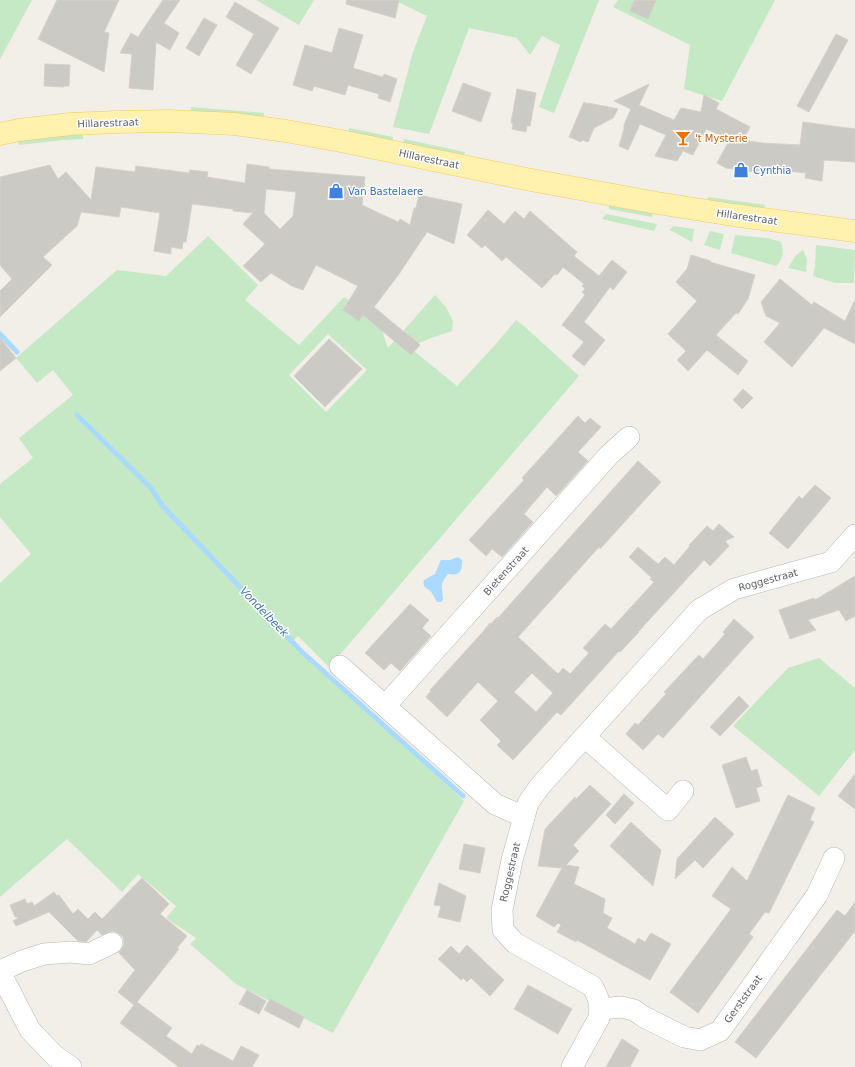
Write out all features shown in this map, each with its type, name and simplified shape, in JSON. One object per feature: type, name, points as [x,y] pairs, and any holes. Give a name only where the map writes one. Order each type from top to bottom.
[{"type":"main road","name":"Hillarestraat","points":[[0,134],[19,130],[70,124],[169,121],[235,124],[341,141],[523,178],[657,203],[740,216],[855,231]]},
{"type":"street","name":"Bietenstraat","points":[[385,706],[609,455],[628,438]]},
{"type":"street","name":"Roggestraat","points":[[600,1009],[599,997],[592,986],[515,943],[503,930],[502,910],[512,860],[528,803],[540,786],[699,610],[734,589],[831,562],[855,535]]},
{"type":"street","points":[[340,666],[495,804],[524,817]]},
{"type":"street","points":[[585,737],[668,810],[683,791]]},
{"type":"street","name":"Gerststraat","points":[[600,1009],[621,1007],[634,1010],[644,1017],[684,1037],[700,1040],[720,1031],[817,895],[834,858]]},
{"type":"street","points":[[71,1067],[55,1056],[30,1030],[0,972],[22,961],[44,954],[71,952],[89,954],[112,942]]},
{"type":"street","points":[[572,1067],[599,1018],[600,1009]]},
{"type":"green space","points":[[0,0],[32,0],[0,59]]},
{"type":"green space","points":[[256,0],[314,0],[299,25]]},
{"type":"green space","points":[[394,0],[599,0],[554,113],[539,107],[560,45],[542,36],[530,55],[517,38],[469,28],[429,134],[393,127],[413,52],[427,16]]},
{"type":"green space","points":[[618,0],[775,0],[722,101],[684,89],[690,45],[613,7]]},
{"type":"green space","points":[[191,107],[264,113],[263,120],[191,114]]},
{"type":"green space","points":[[349,128],[393,137],[392,143],[348,134]]},
{"type":"green space","points":[[83,133],[83,139],[19,145],[18,140]]},
{"type":"green space","points":[[404,139],[465,152],[463,158],[403,145]]},
{"type":"green space","points":[[708,197],[765,205],[764,211],[707,203]]},
{"type":"green space","points":[[609,203],[653,211],[652,217],[609,209]]},
{"type":"green space","points":[[606,214],[657,224],[654,231],[602,219]]},
{"type":"green space","points":[[673,226],[694,229],[692,242],[670,230]]},
{"type":"green space","points":[[710,231],[724,234],[720,250],[704,245]]},
{"type":"green space","points":[[735,235],[768,238],[781,242],[783,252],[780,261],[776,266],[731,253]]},
{"type":"green space","points":[[208,236],[258,285],[245,300],[299,345],[344,297],[363,310],[380,325],[388,348],[435,295],[446,307],[453,321],[452,331],[409,347],[457,386],[516,320],[579,376],[329,667],[298,636],[293,641],[464,801],[333,1033],[236,984],[190,944],[196,938],[166,918],[176,906],[138,874],[122,892],[67,839],[0,897],[0,583],[31,554],[0,517],[0,484],[33,458],[19,438],[73,395],[53,370],[37,383],[16,358],[117,270],[166,276]],"holes":[[[328,334],[367,370],[326,412],[289,375]]]},
{"type":"green space","points":[[816,245],[855,250],[854,283],[835,283],[813,276]]},
{"type":"green space","points":[[803,250],[807,259],[806,272],[788,268],[796,255]]},
{"type":"green space","points":[[819,658],[855,688],[855,750],[819,796],[733,726],[788,668]]},
{"type":"water","points":[[458,557],[462,560],[461,570],[456,574],[448,574],[445,578],[442,584],[443,600],[441,602],[437,602],[432,593],[424,585],[424,580],[435,574],[441,560],[450,560]]},
{"type":"building","points":[[57,0],[119,0],[104,32],[109,33],[104,72],[38,39]]},
{"type":"building","points":[[163,0],[180,0],[164,23],[179,33],[170,50],[156,42],[153,90],[129,88],[132,54],[120,53],[131,33],[138,37]]},
{"type":"building","points":[[347,0],[399,0],[395,18],[346,4]]},
{"type":"building","points":[[634,0],[656,0],[648,19],[630,11]]},
{"type":"building","points":[[235,2],[279,28],[251,74],[236,65],[254,34],[226,17]]},
{"type":"building","points":[[204,18],[217,25],[199,56],[186,48]]},
{"type":"building","points":[[339,28],[363,35],[353,68],[383,77],[384,74],[397,79],[390,102],[378,98],[379,94],[348,85],[345,95],[314,86],[312,91],[293,85],[305,45],[332,53]]},
{"type":"building","points":[[836,34],[848,40],[809,112],[797,106]]},
{"type":"building","points":[[45,64],[70,65],[69,86],[44,86]]},
{"type":"building","points":[[463,83],[491,93],[481,122],[452,111]]},
{"type":"building","points":[[649,84],[639,105],[674,120],[681,108],[701,112],[704,95],[719,103],[716,109],[750,127],[743,140],[762,143],[800,145],[803,122],[855,129],[855,162],[824,160],[822,181],[805,178],[806,173],[779,170],[778,174],[726,168],[717,163],[730,139],[706,129],[693,155],[683,151],[677,161],[655,156],[666,135],[640,124],[628,150],[619,146],[624,125],[631,109],[614,101]]},
{"type":"building","points":[[517,89],[536,93],[530,126],[527,126],[526,132],[512,129],[513,123],[511,123]]},
{"type":"building","points":[[584,102],[587,104],[618,109],[613,118],[594,128],[588,142],[582,140],[581,142],[569,137]]},
{"type":"building","points":[[247,164],[269,167],[269,169],[365,177],[362,205],[398,222],[400,219],[410,225],[419,195],[462,204],[454,244],[427,232],[399,274],[374,307],[420,345],[411,355],[363,315],[359,321],[343,310],[358,286],[316,265],[303,290],[292,286],[271,273],[261,282],[243,266],[265,244],[243,224],[253,213],[192,204],[186,242],[183,242],[182,249],[171,247],[171,254],[154,251],[160,213],[121,207],[119,217],[81,212],[77,226],[43,257],[52,265],[0,317],[0,291],[12,279],[0,265],[0,177],[50,165],[58,179],[66,172],[91,200],[96,167],[135,172],[136,166],[189,173],[190,170],[208,172],[207,177],[245,183]],"holes":[[[266,189],[296,192],[293,216],[280,229],[264,213]]]},
{"type":"building","points":[[488,210],[504,224],[515,211],[524,219],[530,211],[577,252],[574,256],[599,276],[612,260],[627,272],[613,290],[610,287],[584,322],[605,340],[584,366],[572,356],[584,342],[562,325],[585,295],[582,292],[585,289],[582,286],[584,284],[563,267],[557,275],[555,274],[542,288],[506,257],[502,261],[485,245],[482,248],[467,235]]},
{"type":"building","points":[[691,255],[755,275],[748,299],[738,314],[736,313],[716,335],[748,361],[738,375],[707,350],[688,371],[677,360],[686,351],[668,334],[697,301],[676,282],[687,269]]},
{"type":"building","points":[[780,279],[812,305],[814,302],[845,321],[855,300],[855,344],[824,328],[792,367],[764,342],[780,323],[766,316],[761,302]]},
{"type":"building","points":[[0,338],[16,358],[0,371]]},
{"type":"building","points":[[329,339],[362,369],[325,407],[294,376]]},
{"type":"building","points":[[743,389],[753,398],[742,409],[733,400]]},
{"type":"building","points":[[578,416],[585,423],[590,418],[601,427],[578,452],[588,461],[556,496],[547,487],[524,514],[533,522],[502,557],[492,549],[486,556],[469,540],[524,480],[522,478]]},
{"type":"building","points":[[638,461],[661,482],[600,549],[599,547],[518,637],[558,674],[563,668],[570,674],[589,653],[583,648],[605,624],[611,629],[654,582],[650,579],[652,578],[629,557],[638,547],[658,564],[665,557],[674,565],[690,546],[689,545],[707,526],[713,531],[719,524],[734,537],[725,541],[729,546],[710,566],[704,560],[561,715],[557,712],[513,760],[497,745],[501,741],[480,720],[498,701],[478,682],[447,717],[426,697],[431,691],[430,690],[490,623],[491,624],[497,617],[498,618]],"holes":[[[532,673],[553,693],[536,712],[514,692]]]},
{"type":"building","points":[[815,485],[831,498],[788,549],[769,533],[799,496],[802,499]]},
{"type":"building","points":[[855,576],[855,616],[846,621],[839,610],[808,620],[816,630],[790,639],[779,610],[814,598],[815,600]]},
{"type":"building","points":[[410,604],[429,620],[422,628],[431,636],[400,671],[391,663],[384,670],[365,653]]},
{"type":"building","points":[[734,619],[754,637],[663,738],[658,734],[643,750],[626,734],[635,723],[638,725],[666,694],[664,692],[699,655],[703,659],[725,634],[723,632]]},
{"type":"building","points":[[739,696],[749,706],[720,736],[710,727]]},
{"type":"building","points":[[746,757],[751,771],[757,769],[762,786],[756,788],[760,801],[736,808],[722,765]]},
{"type":"building","points":[[855,774],[855,809],[838,796]]},
{"type":"building","points":[[590,785],[611,804],[573,845],[579,851],[566,865],[579,867],[574,884],[605,899],[603,913],[612,918],[607,928],[635,944],[638,938],[645,942],[651,933],[671,944],[650,980],[577,940],[576,942],[557,932],[561,925],[558,923],[554,927],[536,916],[562,868],[538,866],[545,829],[575,797],[576,799]]},
{"type":"building","points":[[624,794],[634,803],[615,824],[606,815]]},
{"type":"building","points":[[788,795],[815,808],[810,820],[814,822],[769,913],[765,912],[749,934],[753,937],[698,1013],[670,992],[731,909],[712,896],[732,867],[747,881]]},
{"type":"building","points":[[715,817],[734,834],[703,868],[695,860],[675,879],[677,859]]},
{"type":"building","points":[[631,822],[661,850],[653,886],[610,846]]},
{"type":"building","points":[[464,844],[485,848],[480,873],[459,869]]},
{"type":"building","points":[[142,878],[169,904],[160,914],[187,936],[177,948],[179,949],[137,1002],[172,1028],[166,1036],[192,1054],[197,1045],[200,1046],[201,1044],[233,1061],[241,1046],[259,1055],[252,1067],[179,1067],[120,1023],[134,1005],[118,992],[135,970],[119,953],[124,944],[123,937],[118,933],[113,931],[102,935],[97,930],[86,942],[78,941],[49,912],[16,926],[13,921],[18,918],[15,917],[10,905],[25,899],[27,904],[32,902],[34,906],[54,892],[57,896],[59,895],[73,914],[78,909],[88,919],[95,912],[102,919]]},
{"type":"building","points":[[439,883],[466,896],[460,922],[438,917],[441,906],[434,905]]},
{"type":"building","points":[[855,902],[855,931],[756,1058],[735,1042],[837,910],[845,916]]},
{"type":"building","points":[[467,945],[504,980],[490,996],[471,978],[467,982],[463,978],[461,980],[438,959],[451,946],[459,954]]},
{"type":"building","points":[[528,985],[572,1009],[558,1034],[514,1009]]},
{"type":"building","points":[[247,990],[266,1001],[259,1014],[239,1004]]},
{"type":"building","points":[[270,999],[304,1017],[299,1028],[264,1010]]},
{"type":"building","points":[[622,1039],[639,1050],[630,1067],[606,1067]]},
{"type":"waterway","points":[[0,334],[17,352]]},
{"type":"waterway","name":"Vondelbeek","points":[[77,415],[151,488],[162,505],[173,517],[302,652],[463,796]]},
{"type":"place","name":"'t Mysterie","points":[[683,138]]},
{"type":"place","name":"Cynthia","points":[[741,170]]},
{"type":"place","name":"Van Bastelaere","points":[[336,191]]}]
